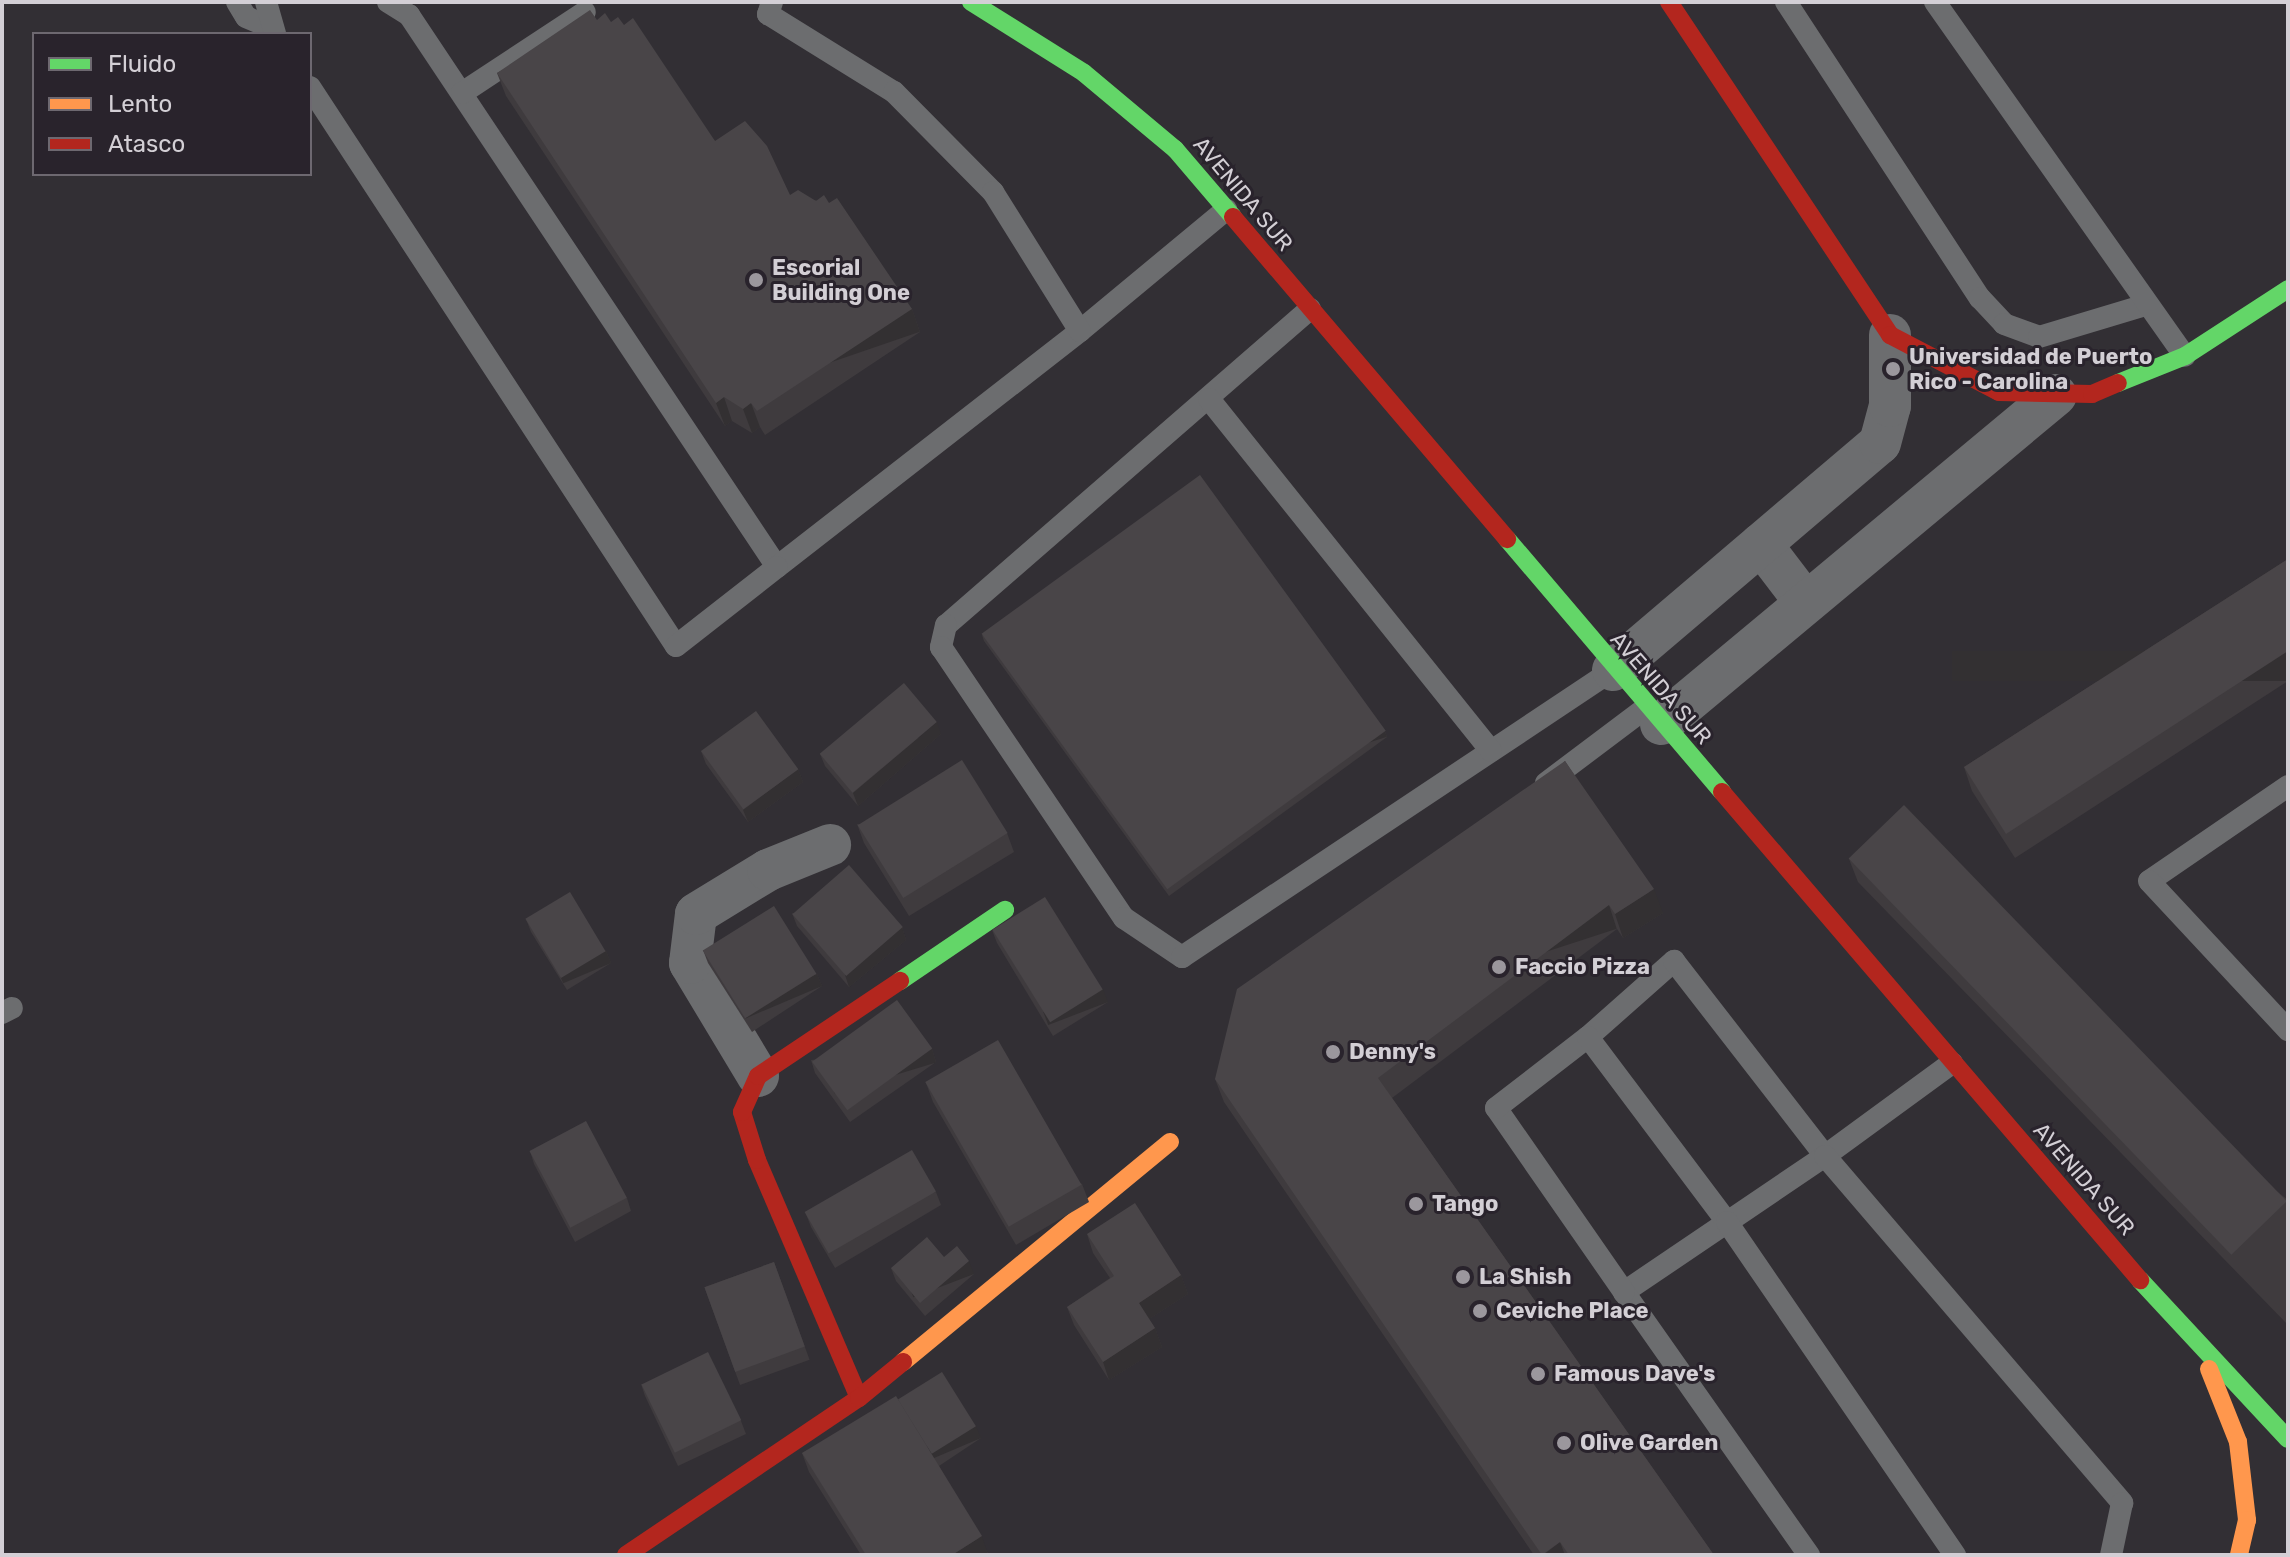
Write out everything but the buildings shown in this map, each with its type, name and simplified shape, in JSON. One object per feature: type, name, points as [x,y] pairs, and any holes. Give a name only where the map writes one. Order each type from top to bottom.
[{"type":"street","name":"AVENIDA SUR","points":[[971,2],[1084,73],[1175,149],[1613,670],[1952,1063],[2201,1348],[2288,1439]]},
{"type":"street","points":[[1669,2],[1890,335],[1999,392],[2092,394],[2185,356],[2288,289]]},
{"type":"street","points":[[1613,670],[1880,443],[1890,406],[1890,335]]},
{"type":"street","points":[[1654,716],[1806,603],[2056,395]]},
{"type":"street","points":[[1761,544],[1806,603]]},
{"type":"street","points":[[758,1076],[690,963],[696,914],[768,870],[830,845]]},
{"type":"street","points":[[859,1398],[757,1160],[742,1112],[758,1076],[1005,910]]},
{"type":"street","points":[[626,1555],[859,1398],[1170,1142]]},
{"type":"street","points":[[2201,1348],[2238,1442],[2247,1520],[2239,1555]]},
{"type":"lane","points":[[237,2],[246,17],[273,30]]},
{"type":"lane","points":[[266,2],[273,30]]},
{"type":"lane","points":[[388,2],[411,8],[462,93],[777,567]]},
{"type":"lane","points":[[772,2],[768,14],[894,92],[993,192],[1080,331]]},
{"type":"lane","points":[[1786,2],[1980,298],[2004,324],[2039,337],[2146,305]]},
{"type":"lane","points":[[1935,2],[2146,305],[2185,356]]},
{"type":"lane","points":[[462,93],[585,12]]},
{"type":"lane","points":[[312,90],[676,646],[1080,331],[1226,210]]},
{"type":"lane","points":[[1310,309],[946,625],[941,647],[1124,918],[1182,957],[1613,670]]},
{"type":"lane","points":[[1209,399],[1491,751]]},
{"type":"lane","points":[[1531,795],[1654,716]]},
{"type":"lane","points":[[2288,786],[2149,881],[2288,1030]]},
{"type":"lane","points":[[1809,1555],[1496,1108],[1588,1037],[1674,961],[1825,1156],[2122,1503],[2111,1555]]},
{"type":"lane","points":[[1588,1037],[1727,1222],[1955,1555]]},
{"type":"lane","points":[[1624,1292],[1825,1156],[1952,1063]]},
{"type":"traffic: fast","points":[[971,2],[1084,73],[1175,149],[1233,217]]},
{"type":"traffic: fast","points":[[2118,383],[2185,356],[2288,289]]},
{"type":"traffic: fast","points":[[1507,539],[1722,792]]},
{"type":"traffic: fast","points":[[900,981],[1005,910]]},
{"type":"traffic: fast","points":[[2140,1280],[2288,1439]]},
{"type":"traffic: slow","points":[[903,1362],[1170,1142]]},
{"type":"traffic: slow","points":[[2209,1369],[2238,1442],[2247,1520],[2239,1555]]},
{"type":"traffic: jam","points":[[1669,2],[1890,335],[1999,392],[2092,394],[2118,383]]},
{"type":"traffic: jam","points":[[1233,217],[1507,539]]},
{"type":"traffic: jam","points":[[1722,792],[2140,1280]]},
{"type":"traffic: jam","points":[[859,1398],[757,1160],[742,1112],[758,1076],[900,981]]},
{"type":"traffic: jam","points":[[626,1555],[859,1398],[903,1362]]},
{"type":"place","name":"Escorial Building One","points":[[756,280]]},
{"type":"place","name":"Universidad de Puerto Rico - Carolina","points":[[1893,369]]},
{"type":"place","name":"Faccio Pizza","points":[[1499,967]]},
{"type":"place","name":"Denny's","points":[[1333,1052]]},
{"type":"place","name":"Tango","points":[[1416,1204]]},
{"type":"place","name":"La Shish","points":[[1463,1277]]},
{"type":"place","name":"Ceviche Place","points":[[1480,1311]]},
{"type":"place","name":"Famous Dave's","points":[[1538,1374]]},
{"type":"place","name":"Olive Garden","points":[[1564,1443]]}]
